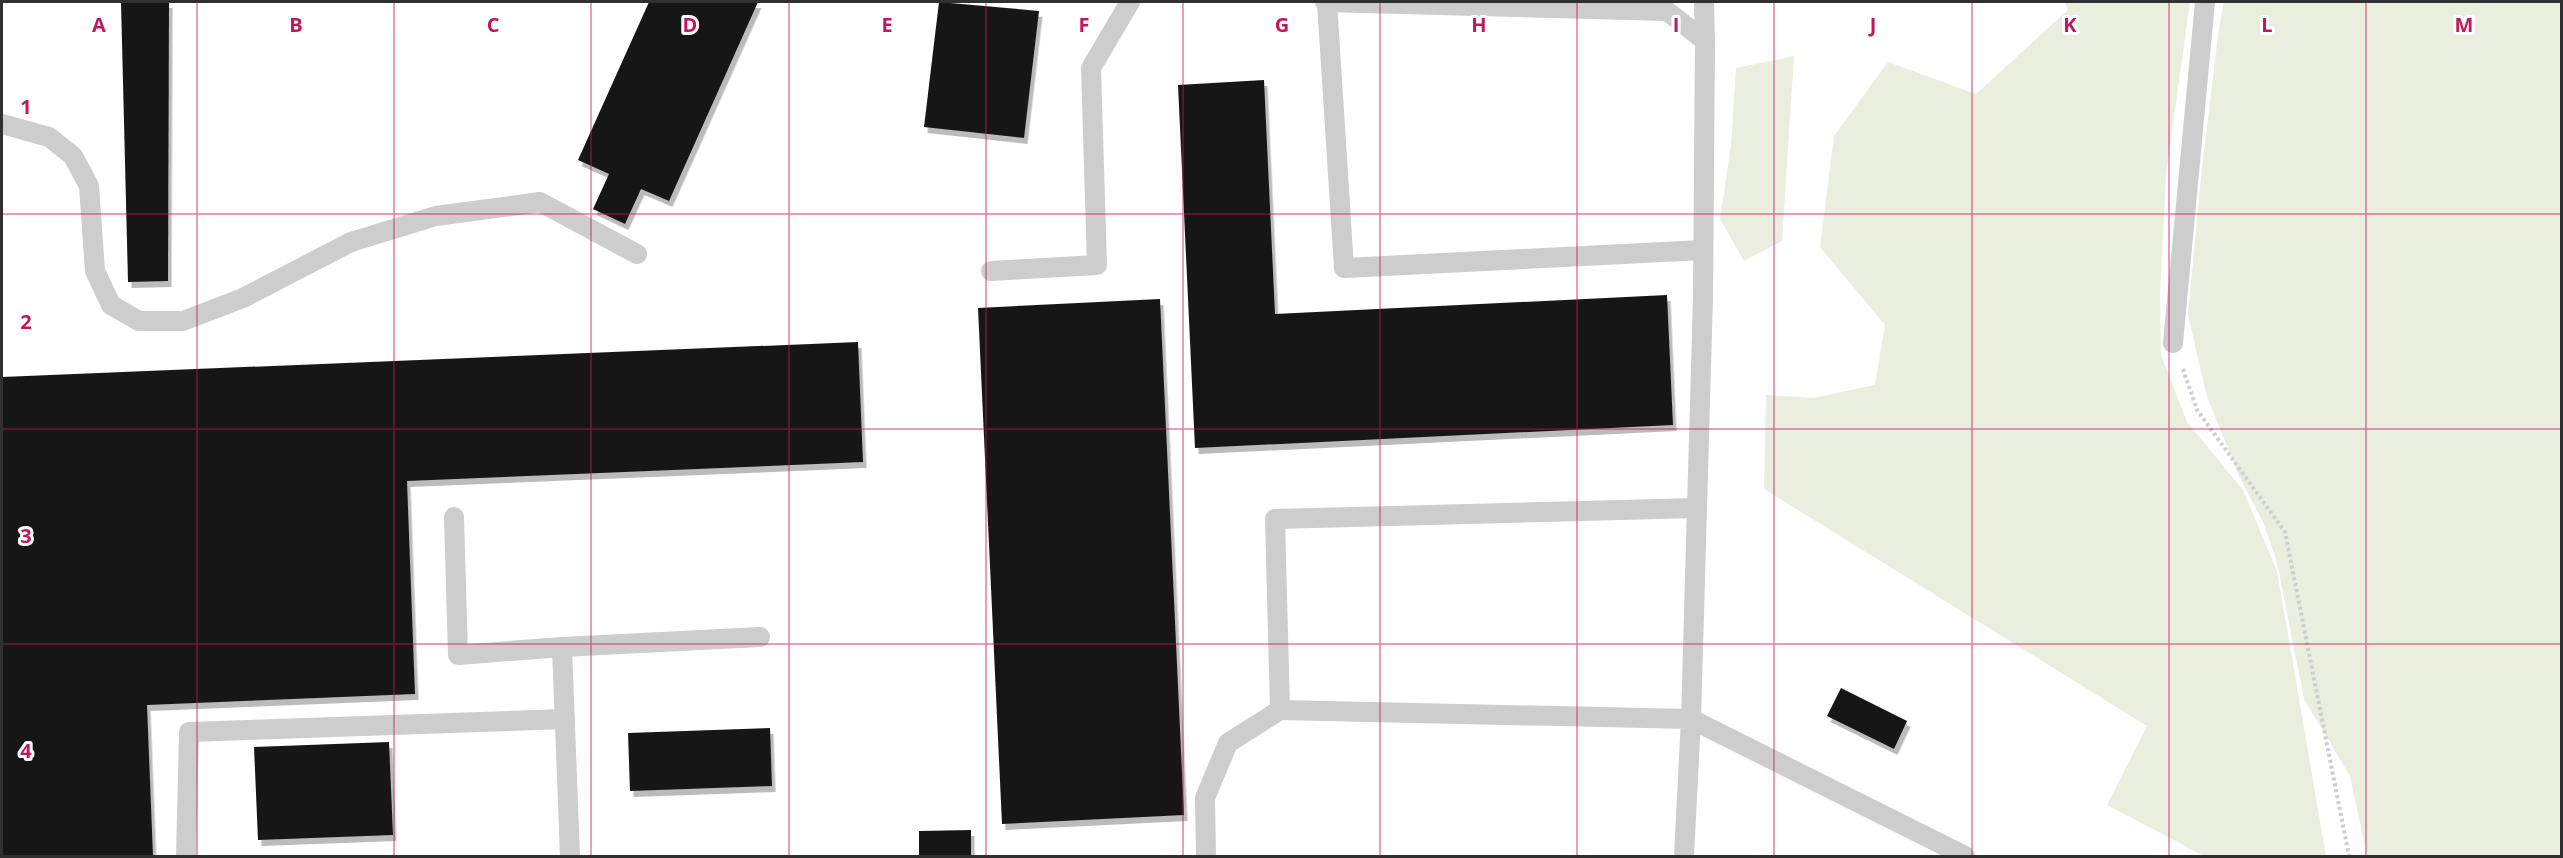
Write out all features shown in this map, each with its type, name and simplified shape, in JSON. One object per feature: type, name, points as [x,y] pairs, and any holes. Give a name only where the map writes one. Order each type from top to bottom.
[{"type":"lane","points":[[992,271],[1097,265],[1090,68],[1130,2]]},
{"type":"lane","points":[[1703,250],[1344,268],[1326,2],[1516,4],[1667,11],[1705,41]]},
{"type":"lane","points":[[1684,856],[1691,719],[1697,508],[1703,250],[1704,2]]},
{"type":"lane","points":[[2173,343],[2205,2]]},
{"type":"lane","points":[[2,124],[49,137],[73,156],[89,186],[94,271],[111,305],[140,321],[183,321],[243,298],[351,242],[448,214],[540,202],[637,254]]},
{"type":"lane","points":[[1280,710],[1275,519],[1697,508]]},
{"type":"lane","points":[[454,517],[458,655],[562,647],[760,638]]},
{"type":"lane","points":[[562,647],[570,856]]},
{"type":"lane","points":[[1206,856],[1205,798],[1228,743],[1280,710],[1691,719],[1965,856]]},
{"type":"lane","points":[[186,856],[189,732],[565,719]]},
{"type":"path","points":[[2173,343],[2197,410],[2285,532],[2349,856]]},
{"type":"green space","points":[[2065,2],[2190,2],[2166,174],[2160,293],[2161,355],[2187,422],[2243,490],[2277,571],[2326,856],[2204,856],[2107,805],[2147,726],[1764,489],[1766,395],[1813,398],[1875,385],[1885,325],[1820,247],[1834,136],[1888,62],[1976,94],[2068,10]]},
{"type":"green space","points":[[2224,2],[2561,2],[2561,856],[2367,856],[2350,776],[2304,699],[2277,562],[2263,522],[2239,476],[2207,397],[2188,315],[2201,177]]},
{"type":"green space","points":[[1794,56],[1782,241],[1744,261],[1720,219],[1731,145],[1736,68]]},
{"type":"building","points":[[121,2],[169,2],[168,281],[128,282]]},
{"type":"building","points":[[649,2],[758,2],[669,201],[641,189],[625,224],[593,209],[609,174],[578,160]]},
{"type":"building","points":[[939,2],[1039,11],[1024,138],[924,127]]},
{"type":"building","points":[[1264,80],[1275,314],[1667,295],[1673,425],[1195,448],[1178,85]]},
{"type":"building","points":[[1160,299],[1184,815],[1002,824],[978,308]]},
{"type":"building","points":[[858,342],[863,462],[407,481],[415,694],[147,705],[153,856],[2,856],[2,377]]},
{"type":"building","points":[[1841,688],[1907,721],[1894,749],[1827,716]]},
{"type":"building","points":[[770,728],[772,786],[630,791],[628,733]]},
{"type":"building","points":[[389,742],[393,835],[258,840],[254,747]]},
{"type":"building","points":[[971,830],[971,856],[919,856],[919,831]]}]
